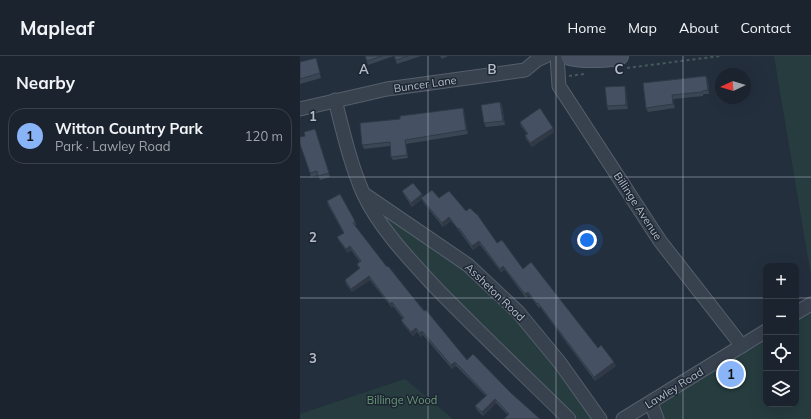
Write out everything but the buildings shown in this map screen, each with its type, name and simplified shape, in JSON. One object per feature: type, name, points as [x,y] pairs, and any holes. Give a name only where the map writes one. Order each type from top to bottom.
[{"type":"main road","points":[[570,56],[577,58],[606,58],[620,63]]},
{"type":"street","name":"Buncer Lane","points":[[300,109],[387,89],[525,70],[537,60],[546,56]]},
{"type":"street","name":"Billinge Avenue","points":[[557,56],[559,86],[660,241],[742,346]]},
{"type":"street","points":[[335,100],[347,146],[364,194],[382,225],[404,254],[456,308],[569,419]]},
{"type":"street","name":"Assheton Road","points":[[364,194],[468,265],[518,312],[560,363],[600,419]]},
{"type":"street","points":[[799,311],[811,304]]},
{"type":"street","name":"Lawley Road","points":[[623,419],[763,333]]},
{"type":"street","points":[[651,403],[658,419]]},
{"type":"path","points":[[620,63],[720,56]]},
{"type":"path","points":[[558,77],[589,73]]},
{"type":"green space","points":[[774,56],[811,56],[811,276]]},
{"type":"green space","points":[[381,210],[461,267],[489,291],[536,341],[591,414],[592,419],[577,419],[492,337],[410,253],[379,213]]},
{"type":"green space","points":[[811,304],[811,419],[658,419],[651,403],[763,333],[763,407],[799,407],[799,311]]},
{"type":"green space","name":"Billinge Wood","points":[[405,379],[453,419],[300,419],[300,414]]},
{"type":"place","name":"Witton Country Park","points":[[731,374]]}]
